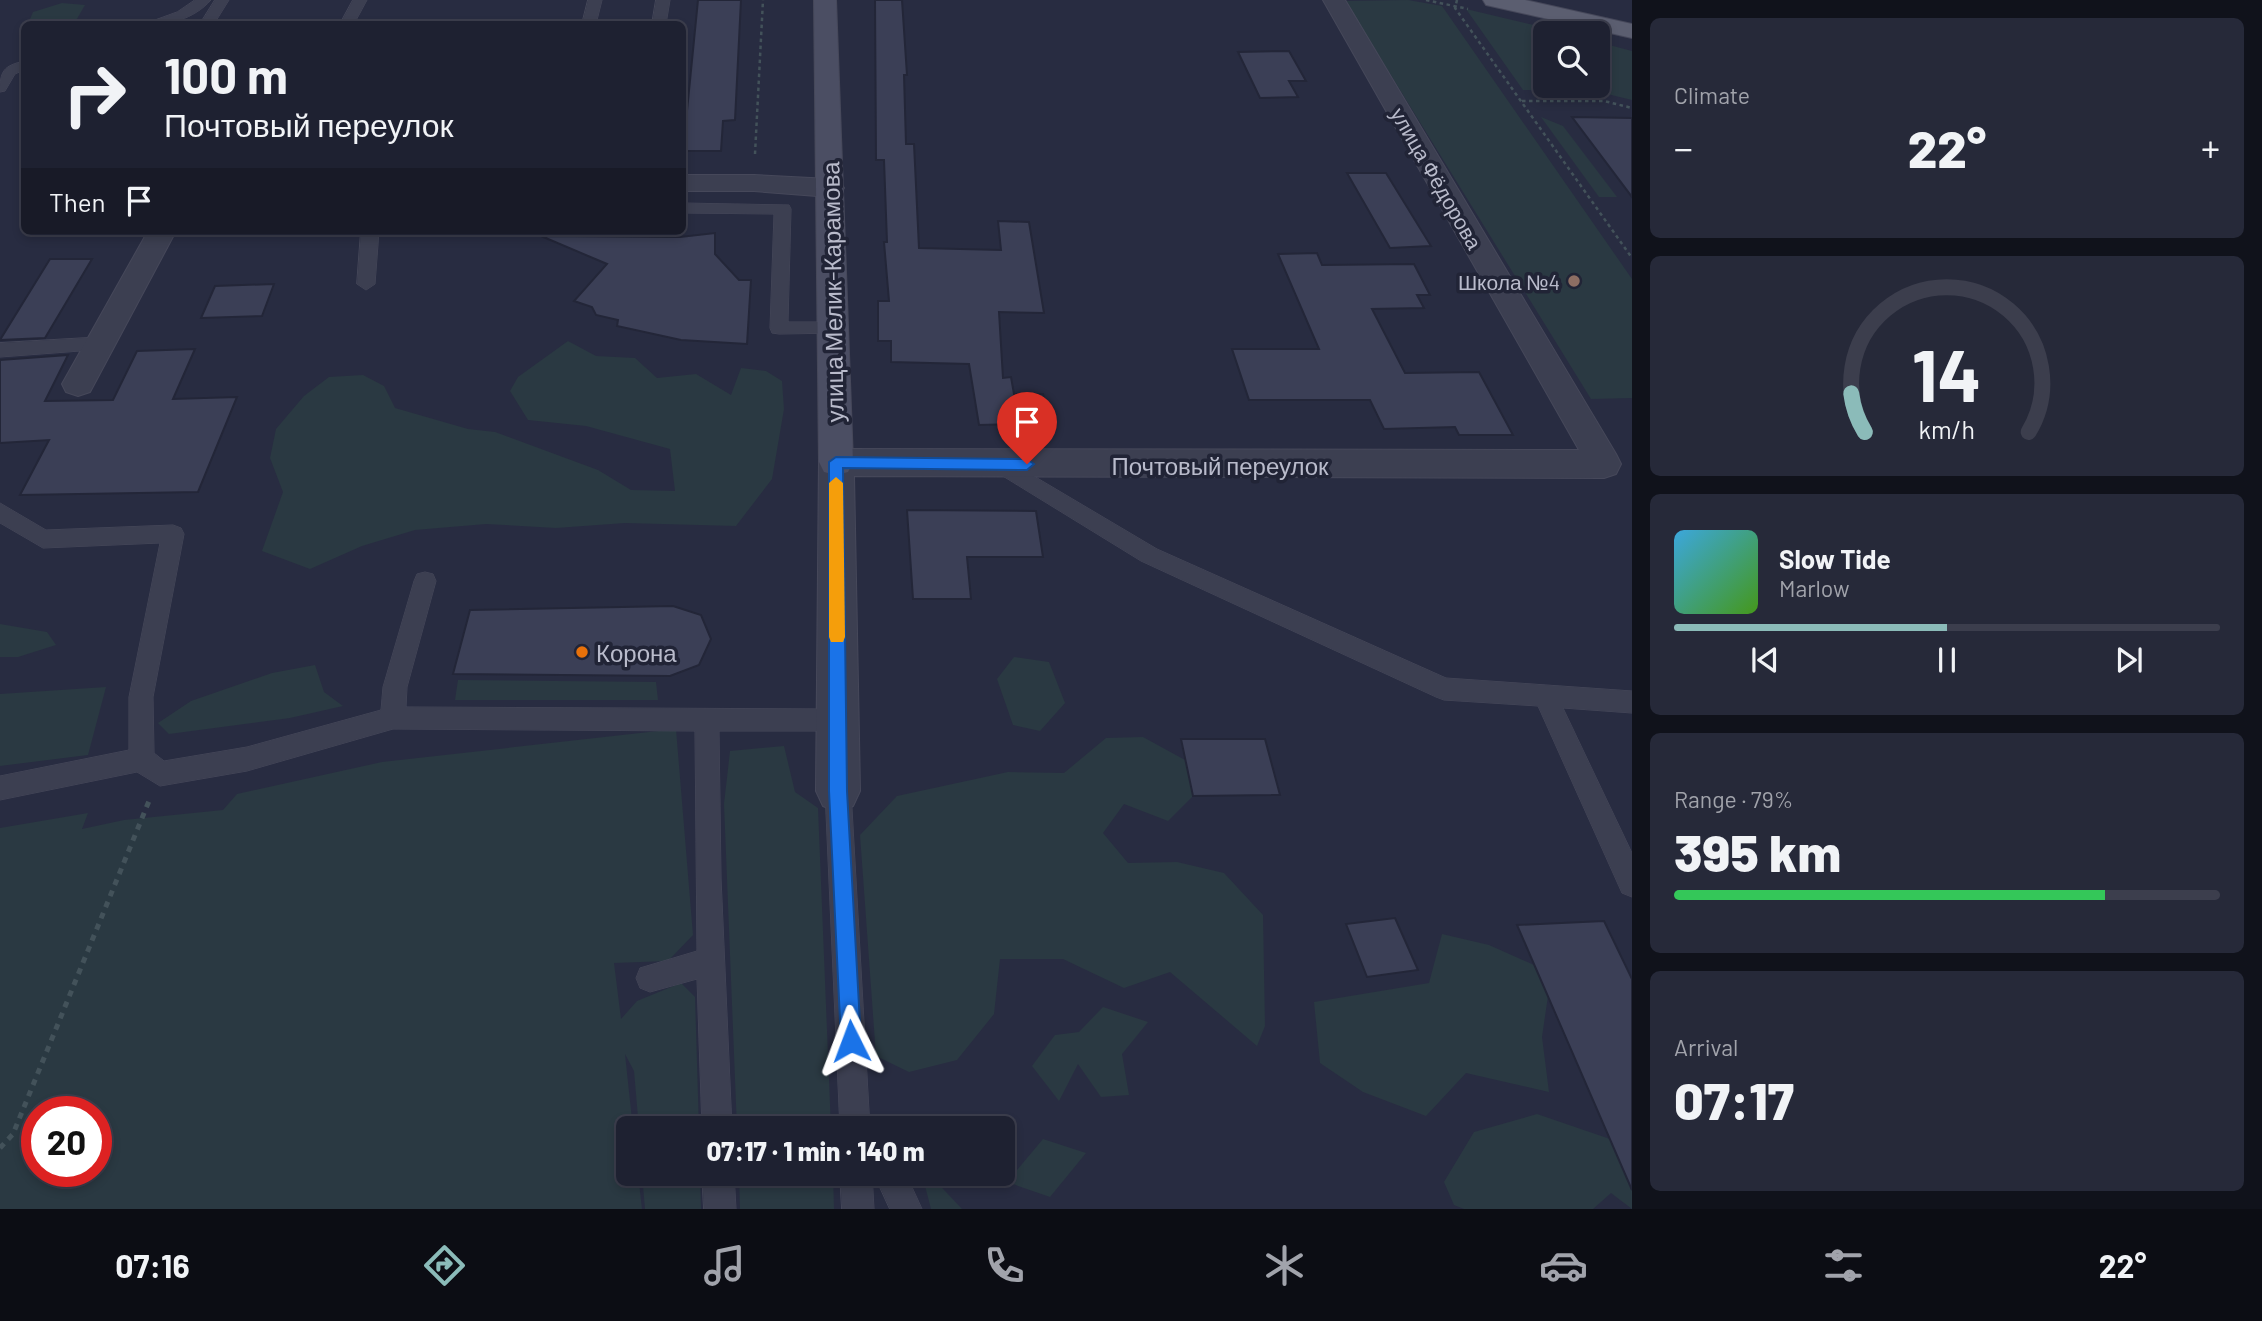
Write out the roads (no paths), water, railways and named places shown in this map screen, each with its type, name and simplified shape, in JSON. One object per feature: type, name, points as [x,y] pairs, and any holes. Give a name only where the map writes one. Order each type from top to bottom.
[{"type":"main road","points":[[1494,0],[1632,31]]},
{"type":"street","name":"улица Мелик-Карамова","points":[[825,0],[836,462],[838,791]]},
{"type":"street","name":"улица Фёдорова","points":[[1334,0],[1604,464]]},
{"type":"street","points":[[686,183],[754,183],[830,188]]},
{"type":"street","points":[[78,384],[160,235]]},
{"type":"street","name":"Почтовый переулок","points":[[836,462],[1604,464]]},
{"type":"lane","points":[[160,21],[181,15],[204,0]]},
{"type":"lane","points":[[209,21],[222,0]]},
{"type":"lane","points":[[349,21],[360,0]]},
{"type":"lane","points":[[590,21],[595,0]]},
{"type":"lane","points":[[660,21],[663,0]]},
{"type":"lane","points":[[0,88],[9,71],[21,66]]},
{"type":"lane","points":[[686,208],[783,209],[779,328],[833,328]]},
{"type":"lane","points":[[366,284],[370,235]]},
{"type":"lane","points":[[0,350],[100,344]]},
{"type":"lane","points":[[1000,464],[1149,555],[1444,689],[1632,702]]},
{"type":"lane","points":[[0,512],[43,539],[173,534],[141,697],[151,767]]},
{"type":"lane","points":[[393,718],[395,687],[425,581]]},
{"type":"lane","points":[[1545,696],[1632,883]]},
{"type":"lane","points":[[0,788],[151,767],[247,759],[393,718],[837,720]]},
{"type":"lane","points":[[707,718],[717,1116]]},
{"type":"lane","name":"улица Мелик-Карамова","points":[[838,791],[855,1116]]},
{"type":"lane","points":[[650,978],[711,961]]},
{"type":"lane","points":[[854,1097],[863,1116]]},
{"type":"lane","points":[[719,1186],[720,1209]]},
{"type":"lane","points":[[857,1186],[858,1209]]},
{"type":"lane","points":[[895,1186],[906,1209]]},
{"type":"place","name":"Школа №4","points":[[1574,281]]},
{"type":"place","name":"Корона","points":[[582,652]]}]
